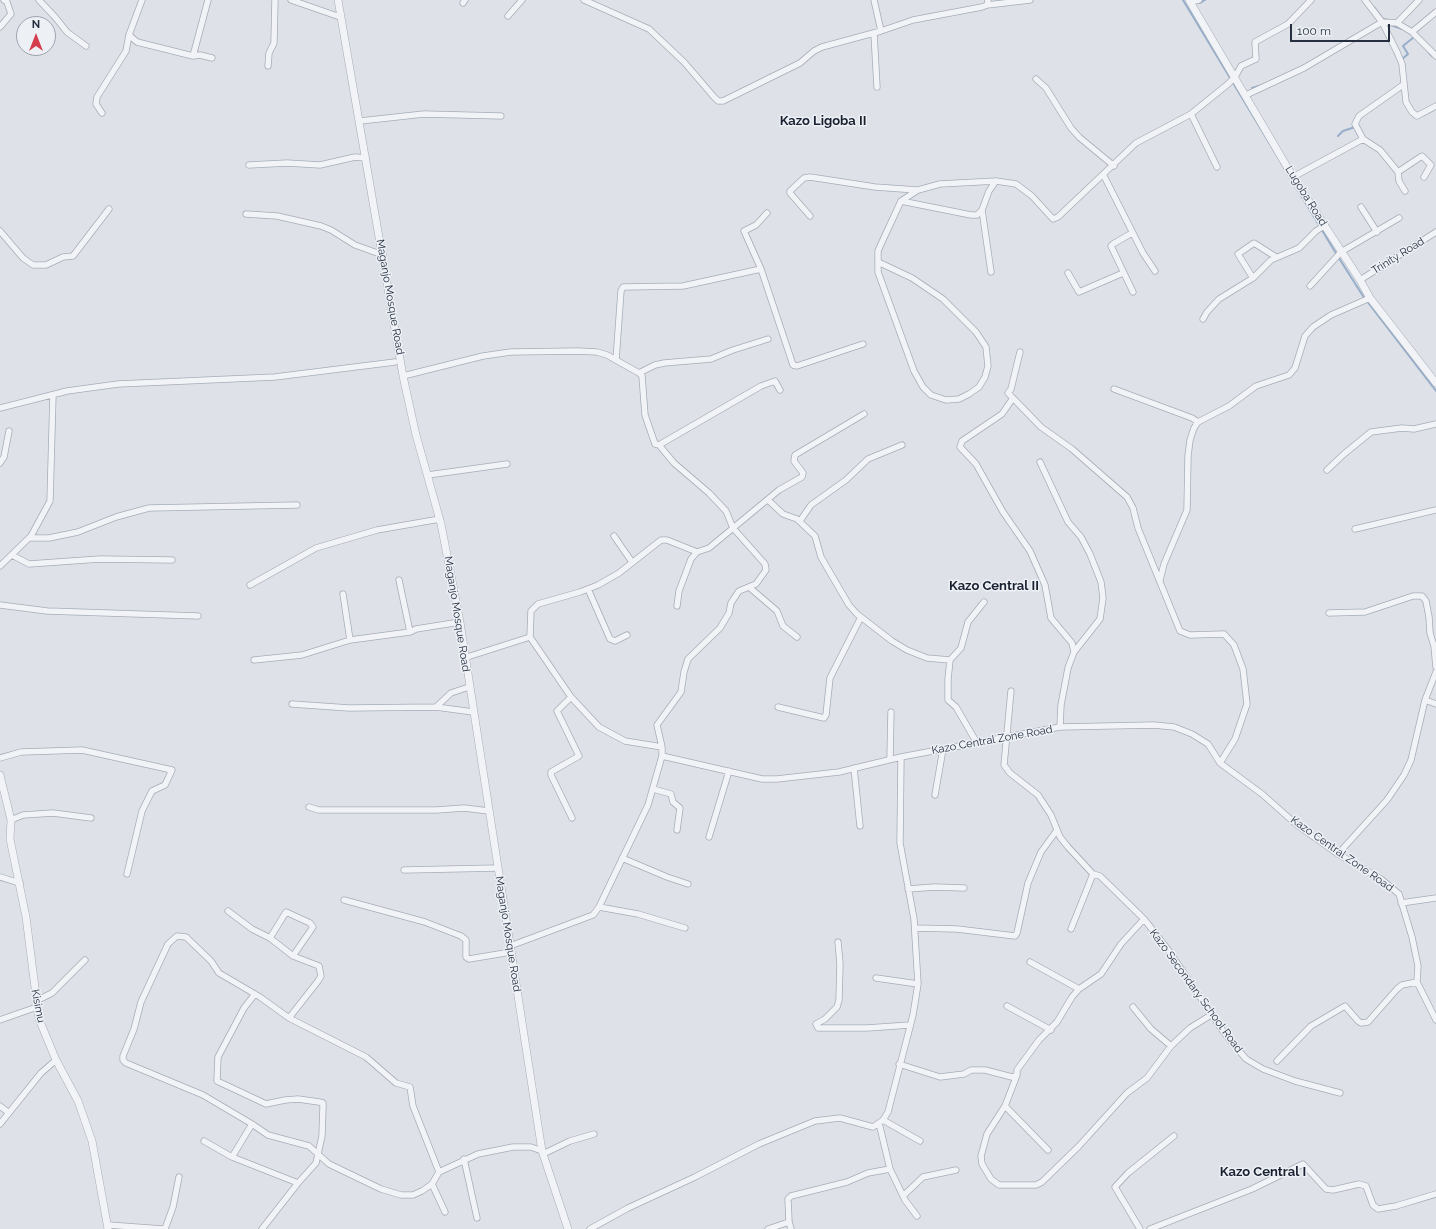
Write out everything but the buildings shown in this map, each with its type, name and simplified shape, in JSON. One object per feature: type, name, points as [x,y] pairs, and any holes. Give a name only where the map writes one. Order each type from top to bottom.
[{"type":"street","points":[[39,0],[67,32],[86,46]]},
{"type":"street","points":[[102,113],[96,104],[97,97],[126,50],[129,35],[142,0]]},
{"type":"street","points":[[193,56],[208,0]]},
{"type":"street","points":[[268,66],[269,53],[275,37],[275,0]]},
{"type":"street","points":[[291,0],[340,17]]},
{"type":"street","name":"Maganjo Mosque Road","points":[[338,0],[403,376],[416,435],[440,519],[460,622],[472,712],[543,1152],[568,1229]]},
{"type":"street","points":[[508,16],[522,0]]},
{"type":"street","points":[[584,0],[649,29],[684,62],[718,101],[723,101],[800,63],[814,51],[822,47],[881,31],[913,20],[973,10],[988,2],[1030,0]]},
{"type":"street","points":[[874,0],[881,31]]},
{"type":"street","points":[[1189,1],[1199,0]]},
{"type":"street","points":[[878,262],[912,278],[943,299],[976,332],[986,347],[988,366],[985,378],[979,387],[960,399],[946,400],[931,395],[923,387],[914,371],[878,272],[878,262],[882,242],[901,201],[918,190],[940,184],[996,181],[1016,184],[1032,196],[1053,219],[1064,214],[1141,140],[1191,114],[1235,77],[1241,66],[1256,59],[1255,42],[1288,24],[1311,0]]},
{"type":"street","points":[[1365,0],[1382,22],[1402,64],[1406,102],[1415,116],[1423,114],[1436,106]]},
{"type":"street","points":[[1397,23],[1419,0]]},
{"type":"street","points":[[0,27],[11,14],[7,1]]},
{"type":"street","name":"Lugoba Road","points":[[1189,1],[1246,95],[1293,177],[1360,280],[1370,298],[1436,383]]},
{"type":"street","points":[[1412,32],[1436,12]]},
{"type":"street","points":[[1246,95],[1304,68],[1382,22],[1397,23],[1412,32],[1436,56]]},
{"type":"street","points":[[874,33],[877,87]]},
{"type":"street","points":[[129,35],[132,40],[137,42],[193,56],[200,55],[212,58]]},
{"type":"street","points":[[1036,79],[1046,88],[1071,128],[1079,137],[1114,166]]},
{"type":"street","points":[[1403,84],[1359,116],[1355,124],[1362,139],[1380,150],[1398,172],[1399,181],[1405,191]]},
{"type":"street","points":[[360,121],[424,114],[501,116]]},
{"type":"street","points":[[1191,114],[1217,168]]},
{"type":"street","points":[[1293,177],[1362,139]]},
{"type":"street","points":[[1398,172],[1422,156],[1431,165],[1424,177]]},
{"type":"street","points":[[249,165],[287,162],[320,165],[355,157],[366,158]]},
{"type":"street","points":[[1104,176],[1132,233],[1155,271]]},
{"type":"street","points":[[810,216],[790,193],[790,191],[804,178],[810,177],[875,187],[918,190]]},
{"type":"street","points":[[991,272],[982,210],[989,192],[996,181]]},
{"type":"street","points":[[901,201],[971,215],[977,214],[982,210]]},
{"type":"street","points":[[1361,207],[1377,232]]},
{"type":"street","points":[[0,232],[23,258],[33,265],[46,265],[63,257],[73,256],[89,234],[102,221],[109,209]]},
{"type":"street","points":[[767,213],[756,225],[744,231],[762,269],[793,365],[797,366],[863,344]]},
{"type":"street","points":[[246,214],[278,216],[321,226],[331,230],[355,245],[383,255]]},
{"type":"street","points":[[1310,286],[1341,252],[1399,218]]},
{"type":"street","points":[[1203,319],[1207,312],[1219,299],[1253,278],[1265,264],[1276,257],[1299,248],[1316,231],[1324,226]]},
{"type":"street","name":"Trinity Road","points":[[1360,280],[1436,232]]},
{"type":"street","points":[[1132,233],[1111,245],[1133,292]]},
{"type":"street","points":[[1253,278],[1238,254],[1254,243],[1276,257]]},
{"type":"street","points":[[616,360],[621,291],[623,287],[683,286],[762,269]]},
{"type":"street","points":[[1068,273],[1079,292],[1123,273]]},
{"type":"street","points":[[1160,581],[1164,564],[1187,510],[1188,456],[1190,440],[1194,428],[1198,422],[1229,406],[1256,386],[1289,376],[1295,368],[1306,336],[1313,327],[1323,319],[1370,298]]},
{"type":"street","points":[[639,373],[655,365],[664,363],[711,359],[733,350],[768,339]]},
{"type":"street","points":[[344,900],[424,922],[461,936],[466,940],[466,958],[469,959],[511,949],[593,915],[599,907],[648,805],[662,756],[662,748],[657,725],[682,692],[684,672],[688,659],[720,628],[729,613],[731,603],[739,591],[756,584],[766,570],[765,564],[734,528],[726,511],[709,493],[674,463],[659,445],[655,444],[649,428],[643,400],[644,382],[639,373],[616,360],[597,352],[511,352],[456,361],[403,376]]},
{"type":"street","points":[[1020,352],[1011,389],[1008,392],[1041,427],[1072,449],[1127,497],[1133,508],[1138,528],[1180,631],[1190,635],[1224,634],[1234,645],[1243,669],[1247,704],[1235,739],[1220,762]]},
{"type":"street","points":[[0,408],[53,395],[118,384],[275,377],[395,362]]},
{"type":"street","points":[[659,445],[761,386],[775,381],[780,390]]},
{"type":"street","points":[[1114,389],[1192,418],[1198,422]]},
{"type":"street","points":[[0,566],[29,538],[50,501],[53,395]]},
{"type":"street","points":[[1013,398],[1002,414],[962,441],[960,447],[976,464],[1004,512],[1030,551],[1045,585],[1051,618],[1072,643],[1074,652]]},
{"type":"street","points":[[677,606],[680,587],[691,560],[697,552],[709,548],[779,490],[803,475],[794,461],[795,455],[864,414]]},
{"type":"street","points":[[1327,470],[1371,432],[1402,428],[1414,429],[1436,424]]},
{"type":"street","points":[[0,463],[4,457],[9,431]]},
{"type":"street","points":[[800,521],[811,505],[846,480],[868,459],[902,444]]},
{"type":"street","points":[[1040,462],[1068,522],[1081,537],[1090,554],[1101,582],[1103,598],[1100,619],[1074,652],[1068,668],[1060,728]]},
{"type":"street","points":[[428,475],[507,464]]},
{"type":"street","points":[[768,500],[783,514],[800,521],[815,536],[822,557],[832,576],[849,605],[861,618],[907,650],[927,658],[950,660]]},
{"type":"street","points":[[29,538],[49,538],[78,532],[116,517],[149,508],[297,505]]},
{"type":"street","points":[[1355,529],[1404,519],[1436,510]]},
{"type":"street","points":[[250,585],[316,548],[377,530],[440,519]]},
{"type":"street","points":[[614,536],[632,562]]},
{"type":"street","points":[[662,748],[625,741],[599,727],[571,697],[530,637],[531,611],[538,604],[588,589],[619,573],[663,539],[697,552]]},
{"type":"street","points":[[12,555],[29,564],[100,559],[172,560]]},
{"type":"street","points":[[399,580],[410,632]]},
{"type":"street","points":[[749,587],[777,611],[783,626],[797,637]]},
{"type":"street","points":[[588,589],[610,639],[614,641],[627,635]]},
{"type":"street","points":[[343,594],[350,640]]},
{"type":"street","points":[[1328,614],[1365,612],[1413,596],[1422,596],[1426,601],[1430,633],[1435,646],[1436,667]]},
{"type":"street","points":[[977,742],[956,707],[948,700],[948,679],[950,660],[961,648],[968,622],[984,602]]},
{"type":"street","points":[[0,605],[47,611],[198,616]]},
{"type":"street","points":[[778,707],[824,718],[826,715],[830,678],[861,618]]},
{"type":"street","points":[[254,660],[302,655],[350,640],[410,632],[416,629],[460,622]]},
{"type":"street","points":[[464,658],[530,637]]},
{"type":"street","points":[[1338,854],[1387,800],[1404,775],[1411,760],[1425,700],[1436,672]]},
{"type":"street","points":[[436,707],[452,693],[469,687]]},
{"type":"street","points":[[1007,738],[1011,691]]},
{"type":"street","points":[[571,697],[557,711],[579,756],[552,772],[551,776],[572,818]]},
{"type":"street","points":[[1425,700],[1436,704]]},
{"type":"street","points":[[292,704],[349,708],[410,709],[436,707],[472,712]]},
{"type":"street","points":[[890,759],[891,712]]},
{"type":"street","name":"Kazo Central Zone Road","points":[[662,756],[762,779],[777,779],[810,777],[890,759],[1060,728],[1133,725],[1174,727],[1192,734],[1208,744],[1220,762],[1262,794],[1297,825],[1338,854],[1381,880],[1399,894],[1412,938],[1418,966],[1417,982],[1436,1020]]},
{"type":"street","name":"Kazo Secondary School Road","points":[[1007,738],[1004,765],[1010,773],[1038,794],[1051,815],[1060,837],[1093,874],[1100,876],[1144,919],[1170,951],[1211,1015],[1237,1051],[1253,1064],[1295,1081],[1340,1093]]},
{"type":"street","points":[[935,795],[943,749]]},
{"type":"street","points":[[0,758],[21,752],[82,750],[172,770],[165,785],[152,791],[142,811],[126,874]]},
{"type":"street","points":[[590,1229],[628,1208],[803,1125],[816,1121],[840,1118],[873,1127],[881,1122],[888,1112],[910,1025],[918,984],[915,928],[900,843],[901,757]]},
{"type":"street","points":[[854,768],[860,826]]},
{"type":"street","points":[[709,837],[729,771]]},
{"type":"street","name":"Kisimu","points":[[0,775],[3,797],[11,820],[10,839],[20,883],[36,1004],[43,1029],[56,1060],[78,1101],[92,1141],[108,1227]]},
{"type":"street","points":[[653,789],[671,794],[673,802],[680,808],[677,830]]},
{"type":"street","points":[[309,807],[319,810],[437,810],[464,808],[489,811]]},
{"type":"street","points":[[11,820],[23,815],[53,813],[91,818]]},
{"type":"street","points":[[915,928],[957,929],[1015,936],[1017,933],[1028,884],[1041,852],[1057,830]]},
{"type":"street","points":[[622,858],[688,884]]},
{"type":"street","points":[[404,870],[498,868]]},
{"type":"street","points":[[1071,929],[1093,874]]},
{"type":"street","points":[[0,877],[20,883]]},
{"type":"street","points":[[908,889],[935,887],[964,888]]},
{"type":"street","points":[[1401,903],[1436,898]]},
{"type":"street","points":[[599,907],[638,914],[685,928]]},
{"type":"street","points":[[228,911],[252,929],[270,938],[293,956],[319,966],[321,976],[289,1018]]},
{"type":"street","points":[[270,938],[286,912],[310,923],[313,927],[293,956]]},
{"type":"street","points":[[1144,919],[1121,944],[1101,974],[1079,989],[1051,1030],[1039,1040],[1017,1070],[1017,1075],[1005,1106],[988,1134],[981,1156],[982,1164],[991,1179],[999,1185],[1036,1185],[1059,1166],[1127,1093],[1146,1078],[1171,1046],[1190,1028],[1211,1015]]},
{"type":"street","points":[[439,1172],[413,1106],[410,1087],[396,1083],[366,1056],[289,1018],[255,994],[219,972],[211,961],[186,937],[177,936],[168,944],[151,977],[123,1056],[123,1060],[126,1063],[203,1095],[268,1135],[309,1146],[329,1164],[391,1193],[413,1196],[432,1184],[439,1172],[464,1159],[490,1151],[513,1147],[531,1147],[543,1152],[570,1141],[594,1134]]},
{"type":"street","points":[[838,942],[840,964],[839,1000],[837,1007],[826,1019],[818,1022],[816,1026],[818,1028],[867,1028],[910,1025]]},
{"type":"street","points":[[0,1020],[36,1004],[52,993],[85,960]]},
{"type":"street","points":[[1030,962],[1079,989]]},
{"type":"street","points":[[876,978],[918,984]]},
{"type":"street","points":[[1277,1062],[1311,1026],[1346,1006],[1358,1021],[1361,1023],[1368,1022],[1397,989],[1402,985],[1417,982]]},
{"type":"street","points":[[255,994],[244,1008],[218,1056],[217,1081],[266,1104],[298,1099],[323,1103],[322,1136],[319,1156],[316,1163],[298,1183],[262,1229]]},
{"type":"street","points":[[1007,1006],[1051,1030]]},
{"type":"street","points":[[1133,1008],[1151,1029],[1171,1046]]},
{"type":"street","points":[[0,1124],[41,1073],[56,1060]]},
{"type":"street","points":[[900,1064],[940,1077],[964,1074],[971,1070],[985,1070],[1012,1077],[1017,1075]]},
{"type":"street","points":[[0,1106],[9,1113]]},
{"type":"street","points":[[1005,1106],[1048,1150]]},
{"type":"street","points":[[881,1122],[920,1141]]},
{"type":"street","points":[[881,1122],[890,1169],[903,1196],[917,1216]]},
{"type":"street","points":[[232,1157],[252,1124]]},
{"type":"street","points":[[1140,1229],[1115,1187],[1134,1168],[1174,1136]]},
{"type":"street","points":[[204,1142],[232,1157],[298,1183]]},
{"type":"street","points":[[464,1159],[477,1218]]},
{"type":"street","points":[[1150,1229],[1252,1189],[1304,1164],[1326,1188],[1333,1190],[1359,1184],[1366,1186],[1373,1205],[1378,1209],[1396,1206],[1436,1194]]},
{"type":"street","points":[[791,1229],[789,1222],[788,1199],[791,1196],[847,1182],[868,1173],[890,1169]]},
{"type":"street","points":[[903,1196],[923,1177],[956,1170]]},
{"type":"street","points":[[108,1227],[164,1229],[173,1207],[179,1177]]},
{"type":"street","points":[[432,1184],[445,1212]]},
{"type":"street","points":[[768,1229],[789,1222]]},
{"type":"waterway","points":[[1183,0],[1363,296],[1436,391]]},
{"type":"waterway","points":[[1200,3],[1205,0]]},
{"type":"waterway","points":[[1374,7],[1383,19],[1389,20]]},
{"type":"waterway","points":[[1391,25],[1402,29]]},
{"type":"waterway","points":[[1401,60],[1408,54],[1403,46],[1414,37]]},
{"type":"waterway","points":[[1429,53],[1432,56]]},
{"type":"waterway","points":[[1252,88],[1262,85]]},
{"type":"waterway","points":[[1338,136],[1343,131],[1355,127]]},
{"type":"waterway","points":[[1378,273],[1398,259]]},
{"type":"district","name":"Kazo Ligoba II","points":[[823,121]]},
{"type":"district","name":"Kazo Central II","points":[[994,586]]},
{"type":"district","name":"Kazo Central I","points":[[1263,1172]]}]
